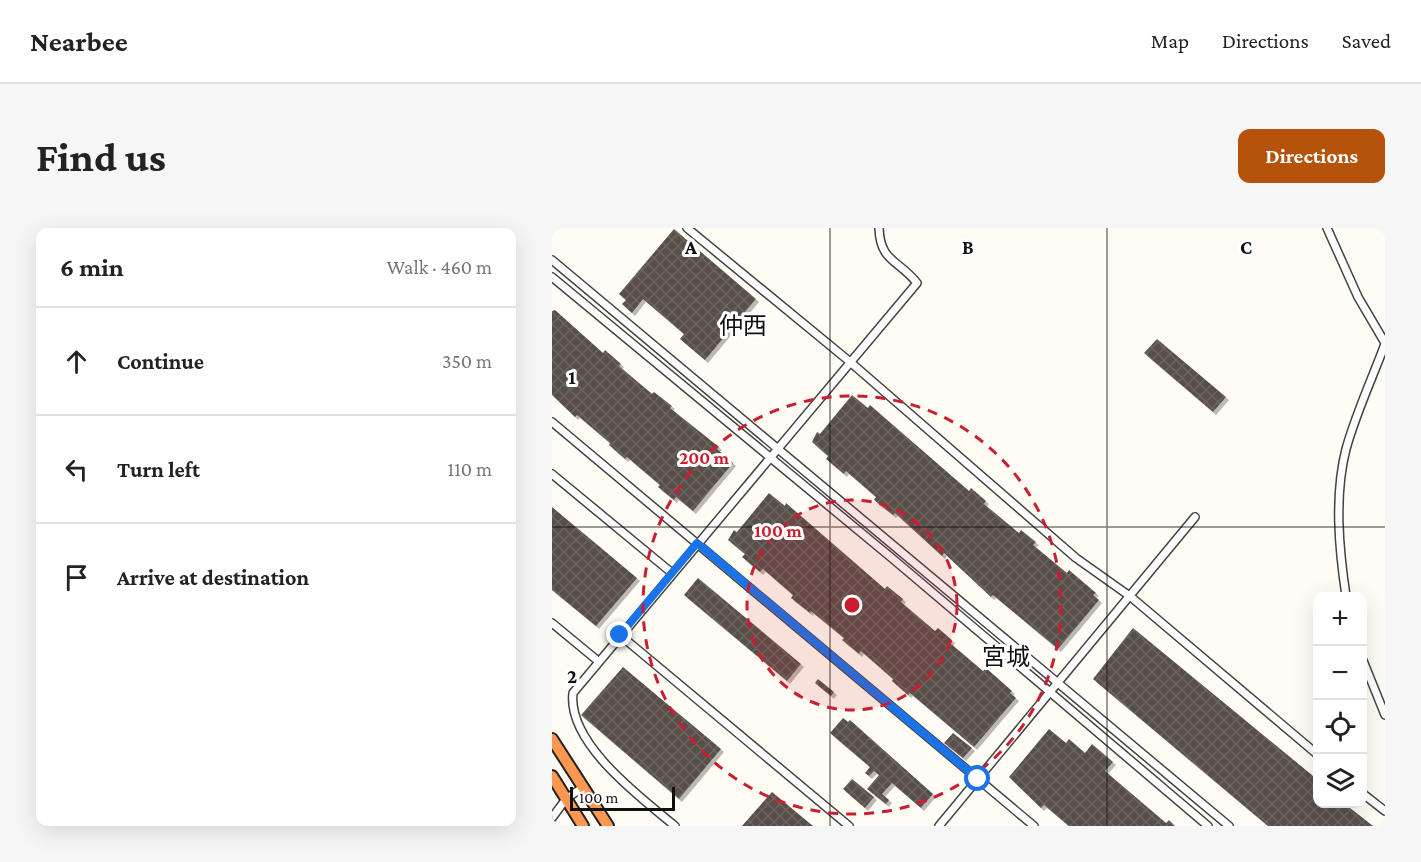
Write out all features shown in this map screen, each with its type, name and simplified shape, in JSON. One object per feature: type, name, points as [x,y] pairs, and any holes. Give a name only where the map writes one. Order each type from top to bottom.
[{"type":"highway","points":[[552,738],[608,826]]},
{"type":"highway","points":[[552,776],[583,826]]},
{"type":"street","points":[[687,228],[849,362],[1076,558],[1131,597],[1313,751]]},
{"type":"street","points":[[675,826],[610,771],[576,719],[572,706],[573,693],[768,457],[917,283],[893,263],[880,247],[879,228]]},
{"type":"street","points":[[1328,228],[1358,297],[1385,344],[1358,412],[1342,474],[1340,544],[1345,592]]},
{"type":"street","points":[[552,260],[1229,826]]},
{"type":"street","points":[[552,277],[893,559],[1208,826]]},
{"type":"street","points":[[552,422],[1034,826]]},
{"type":"street","points":[[552,474],[672,573]]},
{"type":"street","points":[[939,826],[1059,684],[1195,517]]},
{"type":"street","points":[[552,623],[598,661]]},
{"type":"street","points":[[620,635],[849,826]]},
{"type":"street","points":[[1367,669],[1385,715]]},
{"type":"street","points":[[552,818],[566,799],[583,787]]},
{"type":"street","points":[[1367,796],[1385,812]]},
{"type":"building","points":[[674,229],[756,299],[705,360],[680,339],[684,334],[643,299],[632,313],[622,304],[626,300],[619,294]]},
{"type":"building","points":[[555,310],[603,353],[605,350],[621,364],[619,366],[652,394],[654,392],[672,406],[670,408],[719,447],[717,449],[733,463],[693,511],[676,497],[674,500],[658,487],[660,485],[627,457],[625,459],[609,445],[610,443],[577,415],[575,417],[552,395],[552,311]]},
{"type":"building","points":[[1157,339],[1226,397],[1213,412],[1144,353]]},
{"type":"building","points":[[852,395],[868,408],[870,405],[969,491],[971,488],[986,501],[984,504],[1019,533],[1021,530],[1036,542],[1033,545],[1067,573],[1069,570],[1096,593],[1093,595],[1099,600],[1058,649],[993,595],[991,597],[944,553],[942,556],[895,513],[893,515],[874,500],[876,497],[846,471],[844,474],[826,459],[828,456],[812,442],[817,432],[820,434]]},
{"type":"building","points":[[769,493],[785,506],[786,503],[885,589],[887,586],[903,599],[901,602],[935,631],[938,628],[952,640],[950,643],[983,671],[986,668],[1012,691],[1010,693],[1016,698],[974,747],[910,693],[908,695],[861,651],[859,654],[842,640],[844,638],[791,598],[793,595],[763,569],[760,572],[742,557],[745,554],[728,540],[734,530],[737,532]]},
{"type":"building","points":[[552,507],[637,578],[596,626],[552,590]]},
{"type":"building","points":[[698,578],[801,664],[787,681],[684,595]]},
{"type":"building","points":[[1133,628],[1313,776],[1313,808],[1350,808],[1373,826],[1268,826],[1093,679]]},
{"type":"building","points":[[623,667],[721,749],[679,799],[581,715]]},
{"type":"building","points":[[818,679],[834,692],[831,696],[815,683]]},
{"type":"building","points":[[843,718],[848,722],[850,720],[933,794],[921,808],[892,783],[882,794],[889,800],[886,804],[867,789],[879,775],[874,771],[869,776],[865,773],[870,767],[830,733]]},
{"type":"building","points":[[1049,729],[1066,743],[1069,739],[1085,753],[1092,744],[1113,762],[1105,771],[1166,823],[1169,820],[1175,826],[1069,826],[1044,805],[1041,808],[1009,777]]},
{"type":"building","points":[[953,733],[972,748],[963,758],[944,743]]},
{"type":"building","points":[[852,779],[874,797],[865,808],[843,789]]},
{"type":"building","points":[[772,792],[813,826],[742,826]]},
{"type":"district","name":"仲西","points":[[743,326]]},
{"type":"district","name":"宮城","points":[[1006,657]]},
{"type":"route","points":[[620,635],[697,543],[841,667],[978,779]]}]
